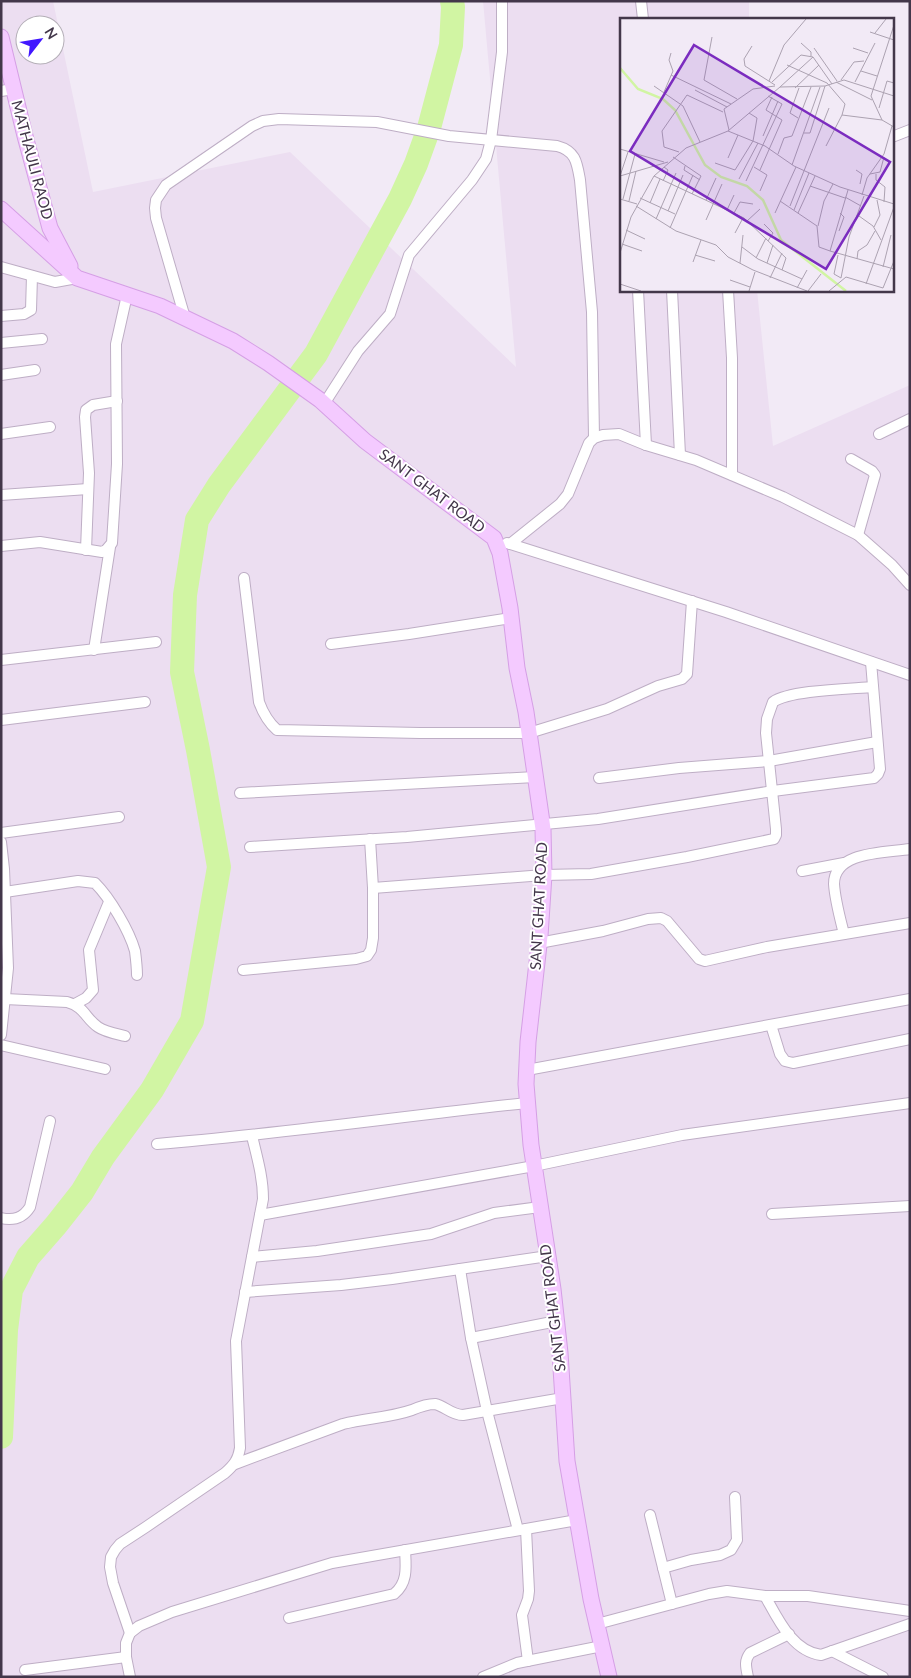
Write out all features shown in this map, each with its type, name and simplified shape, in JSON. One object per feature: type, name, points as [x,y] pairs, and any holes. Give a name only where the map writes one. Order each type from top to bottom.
[{"type":"street","points":[[322,402],[358,351],[390,314],[409,255],[472,180],[486,159],[491,140],[502,52],[502,1]]},
{"type":"street","points":[[641,1],[643,18]]},
{"type":"street","name":"MATHAULI RAOD","points":[[1,39],[7,90],[50,228],[77,278]]},
{"type":"street","points":[[185,318],[154,208],[156,200],[166,184],[252,126],[263,121],[279,119],[377,122],[449,136],[566,148],[573,155],[577,163],[592,312],[594,438]]},
{"type":"street","points":[[894,135],[910,130]]},
{"type":"street","points":[[1,209],[77,278]]},
{"type":"street","points":[[1,267],[55,282],[77,278]]},
{"type":"street","points":[[1,316],[24,314],[31,310],[32,276]]},
{"type":"street","name":"SANT GHAT ROAD","points":[[77,278],[160,306],[233,341],[268,363],[322,402],[365,441],[494,538],[500,554],[511,618],[517,668],[529,733],[542,824],[544,875],[540,943],[528,1042],[527,1070],[534,1166],[560,1353],[567,1461],[597,1624],[609,1677]]},
{"type":"street","points":[[638,291],[646,445]]},
{"type":"street","points":[[672,291],[680,455]]},
{"type":"street","points":[[728,291],[732,358],[732,475]]},
{"type":"street","points":[[94,650],[113,537],[117,464],[116,344],[127,295]]},
{"type":"street","points":[[1,343],[42,338]]},
{"type":"street","points":[[1,375],[34,370]]},
{"type":"street","points":[[86,550],[88,459],[84,417],[86,410],[93,405],[117,401]]},
{"type":"street","points":[[879,434],[910,419]]},
{"type":"street","points":[[1,434],[50,427]]},
{"type":"street","points":[[510,544],[564,499],[572,487],[589,444],[594,438],[610,433],[619,434],[646,445],[696,460],[783,497],[858,535],[892,565],[910,585]]},
{"type":"street","points":[[851,459],[875,475],[858,535]]},
{"type":"street","points":[[1,495],[88,489]]},
{"type":"street","points":[[494,538],[692,601],[910,675]]},
{"type":"street","points":[[1,546],[40,542],[102,552],[110,547]]},
{"type":"street","points":[[244,578],[259,702],[271,725],[277,730],[529,733],[607,709],[658,686],[682,679],[686,674],[692,601]]},
{"type":"street","points":[[330,644],[511,618]]},
{"type":"street","points":[[1,660],[156,642]]},
{"type":"street","points":[[250,847],[370,839],[598,819],[773,791],[874,778],[880,769],[872,662]]},
{"type":"street","points":[[373,888],[544,875],[591,874],[774,840],[776,829],[766,733],[767,719],[773,702],[778,699],[813,692],[873,687]]},
{"type":"street","points":[[1,720],[144,702]]},
{"type":"street","points":[[599,778],[678,768],[769,761],[877,742]]},
{"type":"street","points":[[240,793],[534,777]]},
{"type":"street","points":[[1,833],[119,817]]},
{"type":"street","points":[[243,970],[366,956],[371,950],[373,938],[373,888],[370,839]]},
{"type":"street","points":[[1,842],[5,892],[5,999],[1,1035]]},
{"type":"street","points":[[802,871],[844,862],[853,858],[910,849]]},
{"type":"street","points":[[844,862],[834,877],[834,886],[844,934]]},
{"type":"street","points":[[5,892],[78,881],[95,883],[109,902],[131,941],[135,954],[137,975]]},
{"type":"street","points":[[75,1004],[86,998],[93,990],[89,950],[109,902]]},
{"type":"street","points":[[540,943],[603,931],[648,919],[661,918],[667,921],[699,959],[705,961],[766,947],[910,924]]},
{"type":"street","points":[[5,999],[75,1004],[98,1027],[125,1036]]},
{"type":"street","points":[[527,1070],[910,999]]},
{"type":"street","points":[[770,1025],[780,1054],[786,1061],[793,1063],[910,1039]]},
{"type":"street","points":[[1,1045],[105,1069]]},
{"type":"street","points":[[157,1144],[252,1136],[405,1116],[528,1103]]},
{"type":"street","points":[[260,1215],[534,1166],[682,1135],[910,1103]]},
{"type":"street","points":[[1,1218],[15,1219],[21,1217],[30,1206],[50,1122]]},
{"type":"street","points":[[130,1633],[110,1567],[111,1558],[115,1550],[225,1473],[235,1464],[238,1458],[240,1448],[236,1341],[263,1199],[263,1184],[252,1136]]},
{"type":"street","points":[[772,1214],[910,1206]]},
{"type":"street","points":[[252,1257],[317,1251],[431,1234],[494,1213],[540,1207]]},
{"type":"street","points":[[245,1292],[341,1285],[548,1256]]},
{"type":"street","points":[[460,1269],[471,1338],[487,1411],[522,1529],[529,1591],[522,1615],[528,1661]]},
{"type":"street","points":[[471,1338],[556,1321]]},
{"type":"street","points":[[235,1464],[343,1424],[388,1418],[434,1404],[456,1415],[464,1416],[562,1398]]},
{"type":"street","points":[[663,1568],[691,1560],[720,1555],[732,1550],[737,1540],[736,1497]]},
{"type":"street","points":[[650,1515],[672,1604]]},
{"type":"street","points":[[130,1677],[126,1657],[126,1643],[130,1633],[139,1626],[172,1612],[332,1563],[577,1520]]},
{"type":"street","points":[[289,1618],[394,1594],[402,1586],[405,1579],[405,1550]]},
{"type":"street","points":[[597,1624],[720,1592],[821,1598],[910,1611]]},
{"type":"street","points":[[765,1596],[789,1634],[802,1649],[821,1655],[910,1624]]},
{"type":"street","points":[[748,1677],[746,1658],[750,1653],[789,1634]]},
{"type":"street","points":[[482,1677],[517,1663],[602,1646]]},
{"type":"street","points":[[832,1651],[883,1677]]},
{"type":"street","points":[[25,1670],[126,1657]]},
{"type":"shaded area","points":[[1,1],[53,1],[56,15],[15,15],[15,65],[65,65],[65,58],[93,192],[290,152],[516,367],[483,1],[749,1],[749,18],[620,18],[620,291],[757,291],[773,446],[910,385],[910,1677],[1,1677]]},
{"type":"waterway","points":[[1,1437],[6,1330],[11,1290],[28,1257],[82,1192],[103,1157],[152,1090],[192,1021],[219,867],[182,672],[185,595],[197,520],[219,485],[316,354],[400,199],[416,164],[429,128],[451,45],[452,1]]}]
